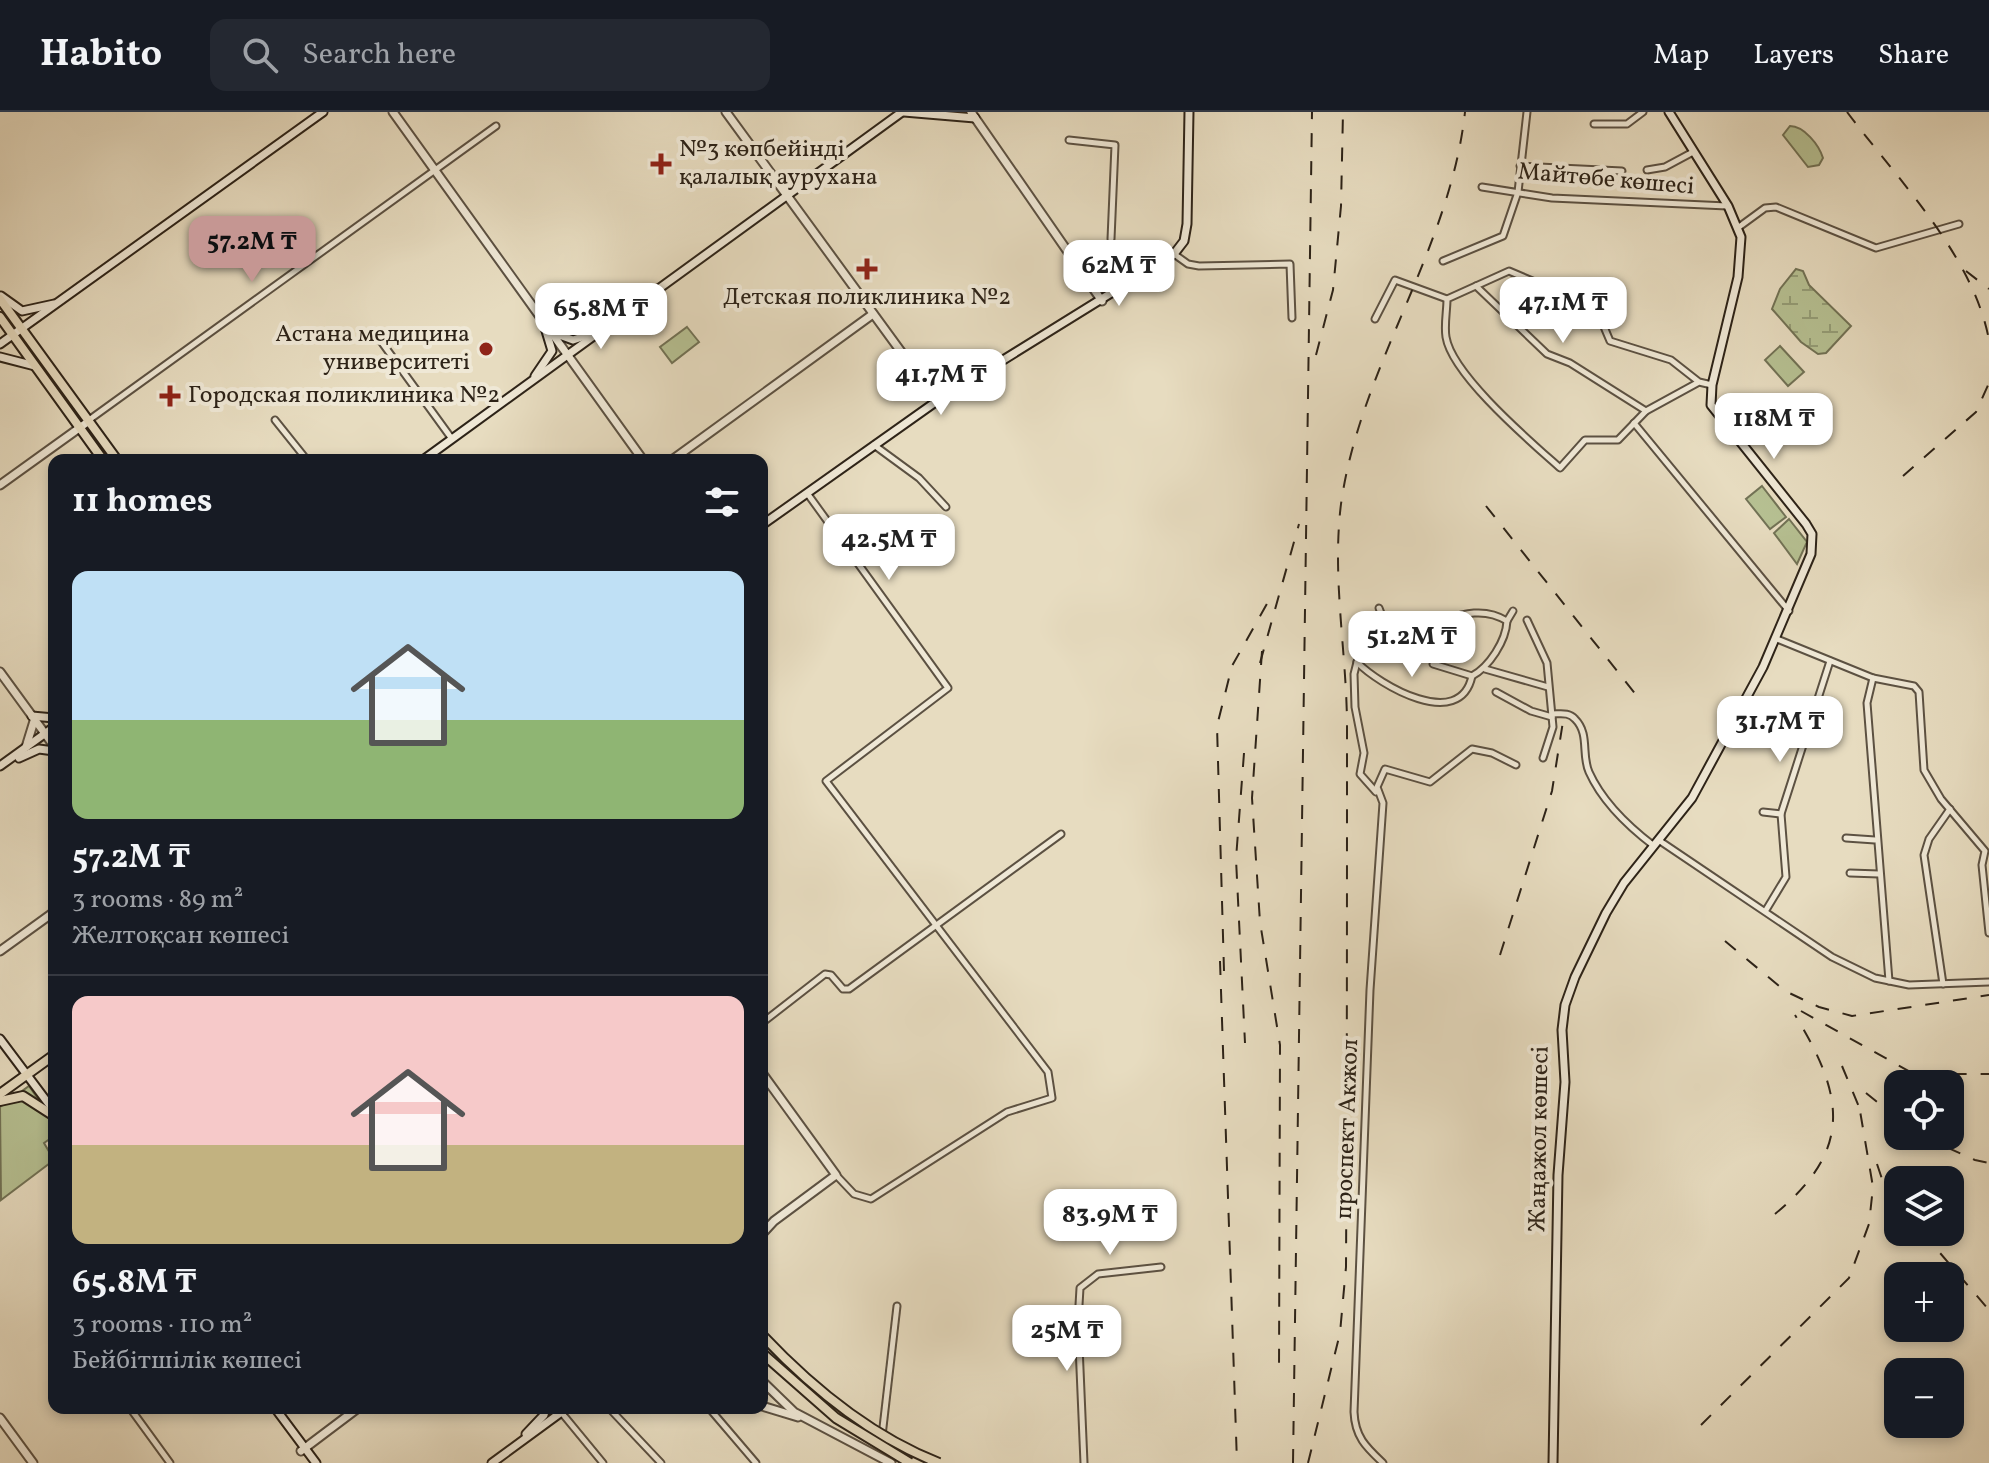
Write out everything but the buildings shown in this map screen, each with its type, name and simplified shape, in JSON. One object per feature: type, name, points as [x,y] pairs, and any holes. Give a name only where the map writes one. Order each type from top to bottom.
[{"type":"main road","points":[[0,344],[323,112]]},
{"type":"main road","points":[[393,112],[639,454]]},
{"type":"main road","points":[[726,112],[937,401]]},
{"type":"main road","points":[[431,454],[903,112],[973,114],[1102,301]]},
{"type":"main road","points":[[768,520],[937,401],[1102,301],[1177,251],[1187,224],[1189,112]]},
{"type":"main road","points":[[1669,112],[1739,227],[1738,277],[1712,385]]},
{"type":"main road","points":[[0,297],[22,311],[56,303]]},
{"type":"main road","points":[[0,297],[113,454]]},
{"type":"main road","points":[[680,454],[873,314]]},
{"type":"main road","points":[[0,317],[99,454]]},
{"type":"main road","points":[[531,382],[552,351],[543,321]]},
{"type":"main road","points":[[551,332],[573,340],[605,329]]},
{"type":"main road","points":[[0,357],[35,366]]},
{"type":"main road","points":[[916,371],[932,385],[985,372]]},
{"type":"main road","name":"Жаңажол көшесі","points":[[1553,1463],[1558,1175],[1565,1082],[1563,1017],[1575,977],[1606,913],[1624,883],[1695,793],[1777,639],[1811,554],[1812,534],[1709,399],[1712,385]]},
{"type":"main road","points":[[0,485],[89,421]]},
{"type":"main road","points":[[0,672],[33,717],[48,731]]},
{"type":"main road","points":[[33,717],[48,718]]},
{"type":"main road","points":[[25,748],[32,735],[33,717]]},
{"type":"main road","points":[[0,769],[48,734]]},
{"type":"main road","points":[[19,758],[48,735]]},
{"type":"main road","points":[[0,769],[39,749],[48,748]]},
{"type":"main road","points":[[0,951],[48,916]]},
{"type":"main road","points":[[0,1039],[48,1108]]},
{"type":"main road","points":[[0,1047],[24,1075]]},
{"type":"main road","points":[[0,1094],[48,1059]]},
{"type":"main road","points":[[768,1081],[836,1175],[768,1228]]},
{"type":"main road","points":[[0,1101],[23,1096],[48,1112]]},
{"type":"main road","points":[[768,1341],[795,1369],[843,1409],[881,1434],[939,1463]]},
{"type":"main road","points":[[768,1358],[836,1418],[910,1463]]},
{"type":"main road","points":[[768,1388],[780,1401],[812,1422],[891,1463]]},
{"type":"main road","points":[[768,1408],[812,1422]]},
{"type":"main road","points":[[277,1414],[313,1463]]},
{"type":"main road","points":[[303,1449],[350,1414]]},
{"type":"main road","points":[[521,1442],[544,1414]]},
{"type":"main road","points":[[492,1463],[556,1414]]},
{"type":"main road","points":[[0,1418],[33,1463]]},
{"type":"street","points":[[1443,261],[1503,236],[1518,192],[1527,112]]},
{"type":"street","points":[[1594,124],[1627,124],[1643,112]]},
{"type":"street","points":[[89,421],[496,126]]},
{"type":"street","points":[[1069,140],[1115,145],[1111,239]]},
{"type":"street","points":[[1647,170],[1665,167],[1693,152]]},
{"type":"street","points":[[1520,166],[1622,171]]},
{"type":"street","name":"Майтөбе көшесі","points":[[1482,187],[1552,198],[1728,206]]},
{"type":"street","points":[[1739,227],[1765,208],[1776,207],[1876,248],[1959,224]]},
{"type":"street","points":[[1177,251],[1188,264],[1199,266],[1290,264],[1292,318]]},
{"type":"street","points":[[1375,319],[1395,280],[1447,299],[1506,272],[1529,278],[1599,315],[1610,341],[1671,360],[1699,382],[1712,385]]},
{"type":"street","points":[[1476,286],[1547,354],[1570,363],[1646,411]]},
{"type":"street","points":[[1447,299],[1446,339],[1460,364],[1501,415],[1560,468],[1585,440],[1618,440],[1646,411],[1699,382]]},
{"type":"street","points":[[375,333],[452,439]]},
{"type":"street","points":[[275,420],[302,454]]},
{"type":"street","points":[[1634,423],[1789,611]]},
{"type":"street","points":[[874,445],[919,478],[946,507]]},
{"type":"street","points":[[806,492],[948,688],[826,781],[1048,1072],[1052,1098],[1002,1115],[871,1199],[856,1195],[836,1175]]},
{"type":"street","points":[[1379,608],[1384,621],[1395,628],[1427,626],[1458,613],[1507,621]]},
{"type":"street","points":[[1384,621],[1357,662],[1390,689],[1433,705],[1457,697],[1469,685],[1472,676],[1485,669],[1513,611]]},
{"type":"street","points":[[1527,620],[1544,655],[1552,715],[1553,727],[1543,758]]},
{"type":"street","points":[[1777,639],[1873,678],[1914,686],[1919,692],[1924,770],[1950,809],[1985,851],[1982,865],[1989,933]]},
{"type":"street","points":[[1766,910],[1786,877],[1781,814],[1830,661]]},
{"type":"street","name":"проспект Акжол","points":[[1357,662],[1354,686],[1364,753],[1360,774],[1377,790],[1383,803],[1370,990],[1354,1412],[1356,1433],[1383,1463]]},
{"type":"street","points":[[1433,664],[1472,676]]},
{"type":"street","points":[[1485,669],[1548,687]]},
{"type":"street","points":[[1873,678],[1867,703],[1875,840],[1889,981]]},
{"type":"street","points":[[1496,692],[1531,711],[1567,714],[1576,719],[1584,734],[1588,771],[1597,787],[1657,844],[1766,910],[1832,957],[1889,981],[1909,985],[1989,982]]},
{"type":"street","points":[[1377,790],[1385,769],[1430,782],[1472,749],[1516,765]]},
{"type":"street","points":[[1943,984],[1924,855],[1929,839],[1950,809]]},
{"type":"street","points":[[1763,812],[1781,814]]},
{"type":"street","points":[[768,1018],[825,974],[831,975],[843,989],[849,989],[1061,834]]},
{"type":"street","points":[[1846,838],[1875,840]]},
{"type":"street","points":[[1850,873],[1879,874]]},
{"type":"street","points":[[1084,1463],[1078,1322],[1080,1288],[1098,1274],[1161,1267]]},
{"type":"street","points":[[879,1456],[897,1306]]},
{"type":"street","points":[[134,1414],[170,1463]]},
{"type":"street","points":[[566,1414],[603,1463]]},
{"type":"street","points":[[615,1414],[661,1463]]},
{"type":"street","points":[[714,1414],[756,1463]]},
{"type":"green space","points":[[1790,126],[1806,133],[1814,142],[1823,158],[1819,165],[1808,167],[1783,135]]},
{"type":"green space","points":[[1796,269],[1803,271],[1809,285],[1851,326],[1826,353],[1818,354],[1801,342],[1772,309],[1780,289]]},
{"type":"green space","points":[[687,327],[699,342],[672,363],[660,347]]},
{"type":"green space","points":[[1780,346],[1804,372],[1788,386],[1765,360]]},
{"type":"green space","points":[[1762,486],[1786,517],[1770,529],[1746,499]]},
{"type":"green space","points":[[1789,519],[1807,542],[1797,564],[1774,533]]},
{"type":"green space","points":[[29,1086],[48,1113],[48,1140],[44,1143],[48,1150],[48,1165],[1,1200],[0,1107]]},
{"type":"railway","points":[[1293,1463],[1312,112]]},
{"type":"railway","points":[[1316,355],[1333,290],[1341,206],[1343,112]]},
{"type":"railway","points":[[1308,1463],[1340,1333],[1346,1267],[1347,721],[1338,558],[1341,504],[1351,453],[1366,404],[1442,212],[1456,163],[1465,112]]},
{"type":"railway","points":[[1847,112],[1950,248],[1967,278],[1989,340]]},
{"type":"railway","points":[[1966,271],[1989,289]]},
{"type":"railway","points":[[1903,476],[1976,412],[1989,383]]},
{"type":"railway","points":[[1486,506],[1637,696]]},
{"type":"railway","points":[[1260,663],[1299,524]]},
{"type":"railway","points":[[1224,971],[1217,726],[1232,666],[1268,602]]},
{"type":"railway","points":[[1262,651],[1252,798],[1260,922],[1280,1045],[1279,1373]]},
{"type":"railway","points":[[1500,955],[1552,791],[1564,715]]},
{"type":"railway","points":[[1244,753],[1236,859],[1245,1043]]},
{"type":"railway","points":[[1725,941],[1785,991],[1819,1007],[1852,1016],[1989,995]]},
{"type":"railway","points":[[1220,961],[1237,1463]]},
{"type":"railway","points":[[1801,1011],[1914,1074],[1989,1074]]},
{"type":"railway","points":[[1775,1214],[1801,1190],[1818,1167],[1829,1144],[1833,1120],[1824,1071],[1795,1015]]},
{"type":"railway","points":[[1842,1066],[1862,1114]]},
{"type":"railway","points":[[1866,1093],[1884,1108]]},
{"type":"railway","points":[[1701,1425],[1849,1278],[1869,1224],[1873,1187],[1859,1105]]},
{"type":"railway","points":[[1953,1150],[1989,1163]]},
{"type":"railway","points":[[1877,1164],[1884,1182]]},
{"type":"railway","points":[[1934,1246],[1989,1310]]},
{"type":"place","name":"№3 көпбейінді қалалық аурухана","points":[[661,164]]},
{"type":"place","name":"Детская поликлиника №2","points":[[867,269]]},
{"type":"place","name":"Астана медицина университеті","points":[[486,349]]},
{"type":"place","name":"Городская поликлиника №2","points":[[170,396]]}]
